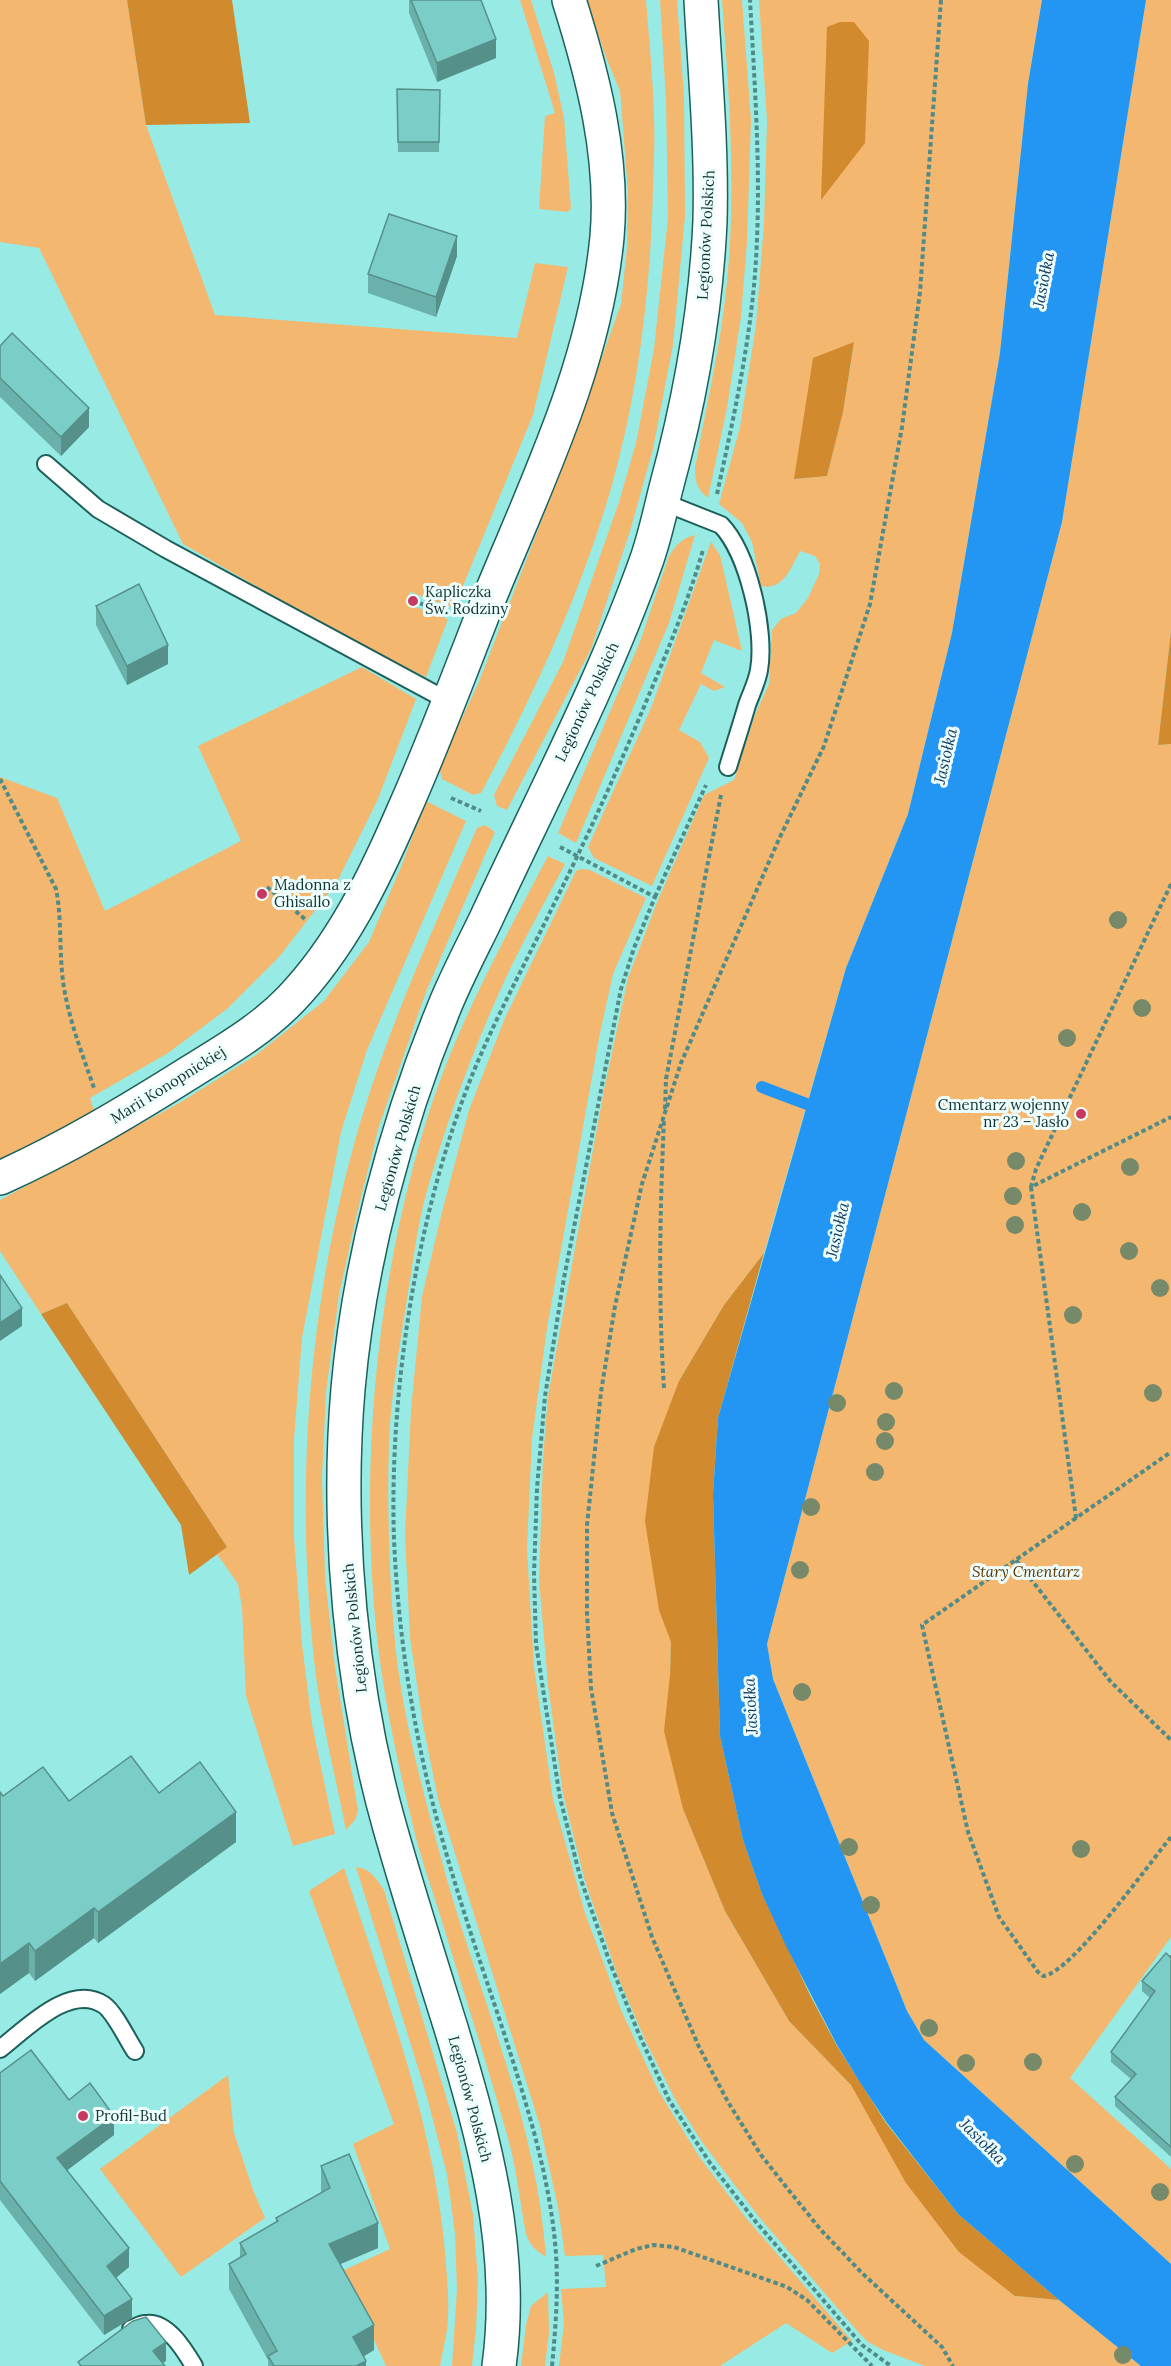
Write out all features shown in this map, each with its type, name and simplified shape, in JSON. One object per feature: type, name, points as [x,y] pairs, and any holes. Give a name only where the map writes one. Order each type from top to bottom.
[{"type":"main road","name":"Marii Konopnickiej","points":[[0,1179],[107,1123],[251,1034],[288,1003],[319,968],[353,915],[388,847],[450,702],[558,429],[595,312],[607,233],[608,190],[597,104],[586,54],[569,0]]},
{"type":"main road","name":"Legionów Polskich","points":[[499,2366],[503,2337],[504,2297],[498,2214],[485,2147],[388,1822],[371,1746],[356,1659],[344,1518],[344,1453],[348,1388],[354,1329],[386,1178],[417,1083],[444,1007],[610,655],[649,554],[682,431],[696,364],[710,221],[709,140],[701,0]]},
{"type":"lane","points":[[46,464],[98,509],[450,702]]},
{"type":"lane","points":[[663,502],[721,525],[726,530],[744,566],[753,600],[759,633],[759,670],[728,767]]},
{"type":"lane","points":[[0,2049],[57,2006],[80,1998],[92,1999],[105,2006],[135,2051]]},
{"type":"lane","points":[[122,2336],[145,2323],[154,2324],[174,2337],[194,2366]]},
{"type":"path","points":[[941,0],[920,292],[902,427],[870,604],[824,746],[779,839],[681,1063],[642,1184],[615,1306],[601,1392],[587,1525],[587,1613],[591,1688],[612,1813],[652,1936],[676,1997],[728,2102],[761,2155],[821,2230],[862,2273],[942,2347],[953,2366]]},
{"type":"path","points":[[413,601],[451,614]]},
{"type":"path","points":[[664,1388],[660,1322],[660,1227],[666,1079],[715,816],[728,767],[724,766],[714,770],[700,796],[634,948],[621,989],[566,1267],[545,1396],[537,1488],[534,1574],[536,1644],[560,1798],[582,1880],[618,1983],[669,2100],[710,2163],[756,2222],[862,2345],[891,2366]]},
{"type":"path","points":[[0,779],[56,889],[60,907],[61,965],[69,1012],[107,1123]]},
{"type":"path","points":[[444,795],[481,811]]},
{"type":"path","points":[[559,847],[655,897]]},
{"type":"path","points":[[1076,1518],[1031,1187],[1036,1169],[1171,884]]},
{"type":"path","points":[[267,887],[314,926]]},
{"type":"path","points":[[472,1074],[448,1139],[418,1262],[402,1372],[394,1456],[394,1540],[401,1640],[435,1811],[532,2122],[552,2216],[557,2282],[552,2366]]},
{"type":"path","points":[[1031,1187],[1171,1116]]},
{"type":"path","points":[[1171,1452],[922,1625],[968,1832],[999,1917],[1038,1972],[1043,1976],[1057,1972],[1077,1954],[1171,1837]]},
{"type":"path","points":[[1016,1560],[1111,1682],[1171,1740]]},
{"type":"path","points":[[596,2266],[644,2247],[653,2245],[674,2247],[787,2287],[807,2300],[872,2366]]},
{"type":"green space","points":[[0,0],[127,0],[146,125],[215,315],[517,338],[535,263],[568,267],[533,415],[454,608],[410,592],[405,603],[448,619],[426,677],[352,642],[183,544],[39,248],[0,242]]},
{"type":"green space","points":[[520,0],[531,0],[554,73],[564,118],[571,208],[568,212],[539,209],[545,116],[555,113]]},
{"type":"green space","points":[[586,0],[646,0],[653,88],[654,143],[650,261],[642,337],[630,412],[621,449],[600,525],[586,565],[538,681],[481,793],[473,795],[442,779],[439,767],[478,684],[566,458],[621,304],[627,248],[628,190],[620,91]]},
{"type":"green space","points":[[660,0],[677,0],[684,96],[685,216],[673,345],[653,449],[631,528],[591,649],[507,810],[497,806],[494,795],[563,662],[619,502],[636,443],[654,349],[668,218],[666,101]]},
{"type":"green space","points":[[722,0],[742,0],[751,120],[747,242],[741,317],[727,408],[708,498],[697,485],[695,468],[720,334],[728,276],[730,236],[730,118]]},
{"type":"green space","points":[[759,0],[1042,0],[1028,84],[1000,353],[952,633],[908,814],[846,968],[764,1253],[724,1305],[679,1381],[670,1675],[683,1809],[725,1911],[789,2021],[851,2085],[878,2130],[1015,2296],[1059,2300],[1141,2366],[925,2366],[868,2342],[759,2217],[702,2142],[676,2101],[646,2042],[618,1977],[585,1881],[563,1794],[548,1685],[539,1580],[543,1459],[548,1396],[604,1090],[628,978],[658,900],[704,795],[734,780],[755,715],[769,684],[772,630],[781,619],[796,613],[808,598],[819,574],[820,564],[815,556],[800,551],[790,571],[781,582],[769,587],[761,586],[752,542],[742,523],[719,504],[740,427],[756,325],[764,223],[767,121]],"holes":[[[854,343],[843,412],[827,476],[795,479],[804,423]]]},
{"type":"green space","name":"Stary Cmentarz","points":[[1146,0],[1171,0],[1171,630],[1158,745],[1171,744],[1171,1937],[1070,2078],[1171,2169],[1171,2264],[924,2040],[907,2011],[773,1679],[767,1644],[1062,522]]},
{"type":"green space","points":[[695,535],[669,623],[576,843],[558,833],[641,639],[669,556],[680,542]]},
{"type":"green space","points":[[711,542],[720,555],[742,651],[714,640],[701,673],[725,687],[714,691],[701,684],[679,730],[700,742],[709,758],[652,886],[594,858],[588,847],[651,708]]},
{"type":"green space","points":[[362,667],[416,699],[378,799],[337,882],[279,957],[227,1009],[168,1053],[90,1098],[95,1114],[0,1162],[0,777],[57,798],[105,911],[241,841],[198,746]]},
{"type":"green space","points":[[426,801],[466,821],[367,1050],[341,1132],[302,1338],[294,1439],[294,1537],[302,1644],[312,1724],[335,1834],[293,1846],[246,1696],[242,1608],[238,1584],[217,1554],[227,1547],[67,1303],[41,1314],[0,1251],[0,1200],[181,1102],[256,1055],[324,1001],[369,942]]},
{"type":"green space","points":[[485,825],[495,832],[426,992],[379,1126],[339,1295],[326,1392],[322,1478],[325,1577],[335,1667],[358,1811],[355,1820],[346,1830],[319,1696],[309,1605],[306,1461],[310,1389],[318,1318],[330,1247],[365,1107],[417,966],[477,828]]},
{"type":"green space","points":[[548,856],[565,864],[517,954],[486,1023],[453,1110],[425,1198],[414,1252],[393,1390],[388,1489],[394,1631],[406,1717],[455,1908],[518,2104],[540,2205],[546,2257],[529,2242],[526,2234],[509,2142],[422,1860],[407,1802],[382,1678],[371,1563],[370,1496],[377,1362],[398,1230],[413,1166],[432,1103],[456,1039],[485,977]]},
{"type":"green space","points":[[590,870],[646,898],[613,974],[599,1038],[547,1328],[532,1439],[527,1549],[534,1667],[553,1799],[585,1913],[621,2010],[659,2092],[700,2158],[746,2218],[852,2341],[832,2353],[786,2323],[720,2366],[559,2366],[564,2323],[561,2289],[606,2287],[603,2255],[565,2256],[558,2207],[540,2126],[438,1799],[423,1725],[410,1638],[405,1535],[411,1410],[422,1296],[469,1110],[505,1018],[576,871]]},
{"type":"green space","points":[[356,1867],[369,1872],[384,1890],[457,2133],[473,2215],[478,2280],[472,2366],[452,2366],[457,2289],[455,2234],[447,2174],[427,2097]]},
{"type":"green space","points":[[344,1868],[391,2010],[419,2106],[430,2155],[439,2203],[448,2291],[447,2330],[440,2366],[386,2366],[342,2271],[390,2249],[353,2144],[394,2124],[309,1891]]},
{"type":"green space","points":[[228,2075],[234,2133],[265,2218],[181,2277],[100,2169]]},
{"type":"green space","points":[[548,2292],[549,2333],[545,2366],[521,2366],[526,2325],[531,2306]]},
{"type":"shaded area","points":[[127,0],[232,0],[250,123],[146,125]]},
{"type":"shaded area","points":[[840,22],[854,22],[869,41],[865,143],[821,200],[827,27]]},
{"type":"shaded area","points":[[854,342],[843,412],[827,476],[794,479],[813,358]]},
{"type":"shaded area","points":[[1171,631],[1171,744],[1158,745]]},
{"type":"shaded area","points":[[764,1253],[718,1418],[713,1494],[720,1736],[743,1840],[762,1894],[810,1995],[837,2046],[886,2123],[958,2214],[1059,2300],[1015,2296],[959,2252],[906,2183],[851,2085],[789,2021],[725,1911],[683,1809],[664,1731],[671,1642],[659,1610],[645,1521],[654,1447],[679,1381],[724,1305]]},
{"type":"shaded area","points":[[67,1303],[227,1547],[189,1575],[181,1525],[41,1314]]},
{"type":"water","name":"Jasiołka","points":[[1042,0],[1146,0],[1062,522],[767,1644],[773,1679],[907,2011],[924,2040],[1171,2264],[1171,2366],[1141,2366],[958,2214],[887,2123],[837,2045],[762,1894],[743,1840],[720,1736],[713,1494],[718,1418],[846,968],[908,814],[952,633],[1000,353],[1028,84]]},
{"type":"building","points":[[411,0],[481,0],[496,39],[437,63]]},
{"type":"building","points":[[397,89],[440,90],[439,142],[398,142]]},
{"type":"building","points":[[389,214],[457,236],[436,297],[368,274]]},
{"type":"building","points":[[12,333],[89,408],[61,437],[0,378],[0,346]]},
{"type":"building","points":[[139,584],[168,645],[127,666],[96,606]]},
{"type":"building","points":[[0,1275],[22,1308],[0,1323]]},
{"type":"building","points":[[131,1756],[159,1793],[200,1762],[236,1812],[98,1912],[94,1908],[35,1951],[29,1943],[0,1964],[0,1792],[3,1796],[43,1767],[69,1801]]},
{"type":"building","points":[[1166,1953],[1170,1957],[1171,1955],[1171,2147],[1115,2097],[1136,2074],[1111,2052],[1155,1991],[1142,1981]]},
{"type":"building","points":[[31,2050],[69,2100],[90,2083],[114,2116],[57,2158],[129,2248],[107,2266],[132,2299],[104,2316],[0,2181],[0,2073]]},
{"type":"building","points":[[349,2154],[378,2223],[329,2244],[374,2325],[353,2337],[366,2361],[356,2366],[274,2366],[268,2356],[277,2351],[229,2264],[246,2254],[240,2243],[278,2221],[276,2218],[330,2188],[321,2166]]},
{"type":"building","points":[[146,2317],[166,2342],[153,2351],[165,2366],[81,2366],[78,2362],[133,2321]]},
{"type":"waterway","points":[[762,1087],[820,1109]]},
{"type":"place","name":"Kapliczka Św. Rodziny","points":[[413,601]]},
{"type":"place","name":"Madonna z Ghisallo","points":[[262,894]]},
{"type":"place","name":"Cmentarz wojenny nr 23 – Jasło","points":[[1081,1114]]},
{"type":"place","name":"Profil-Bud","points":[[83,2116]]}]
